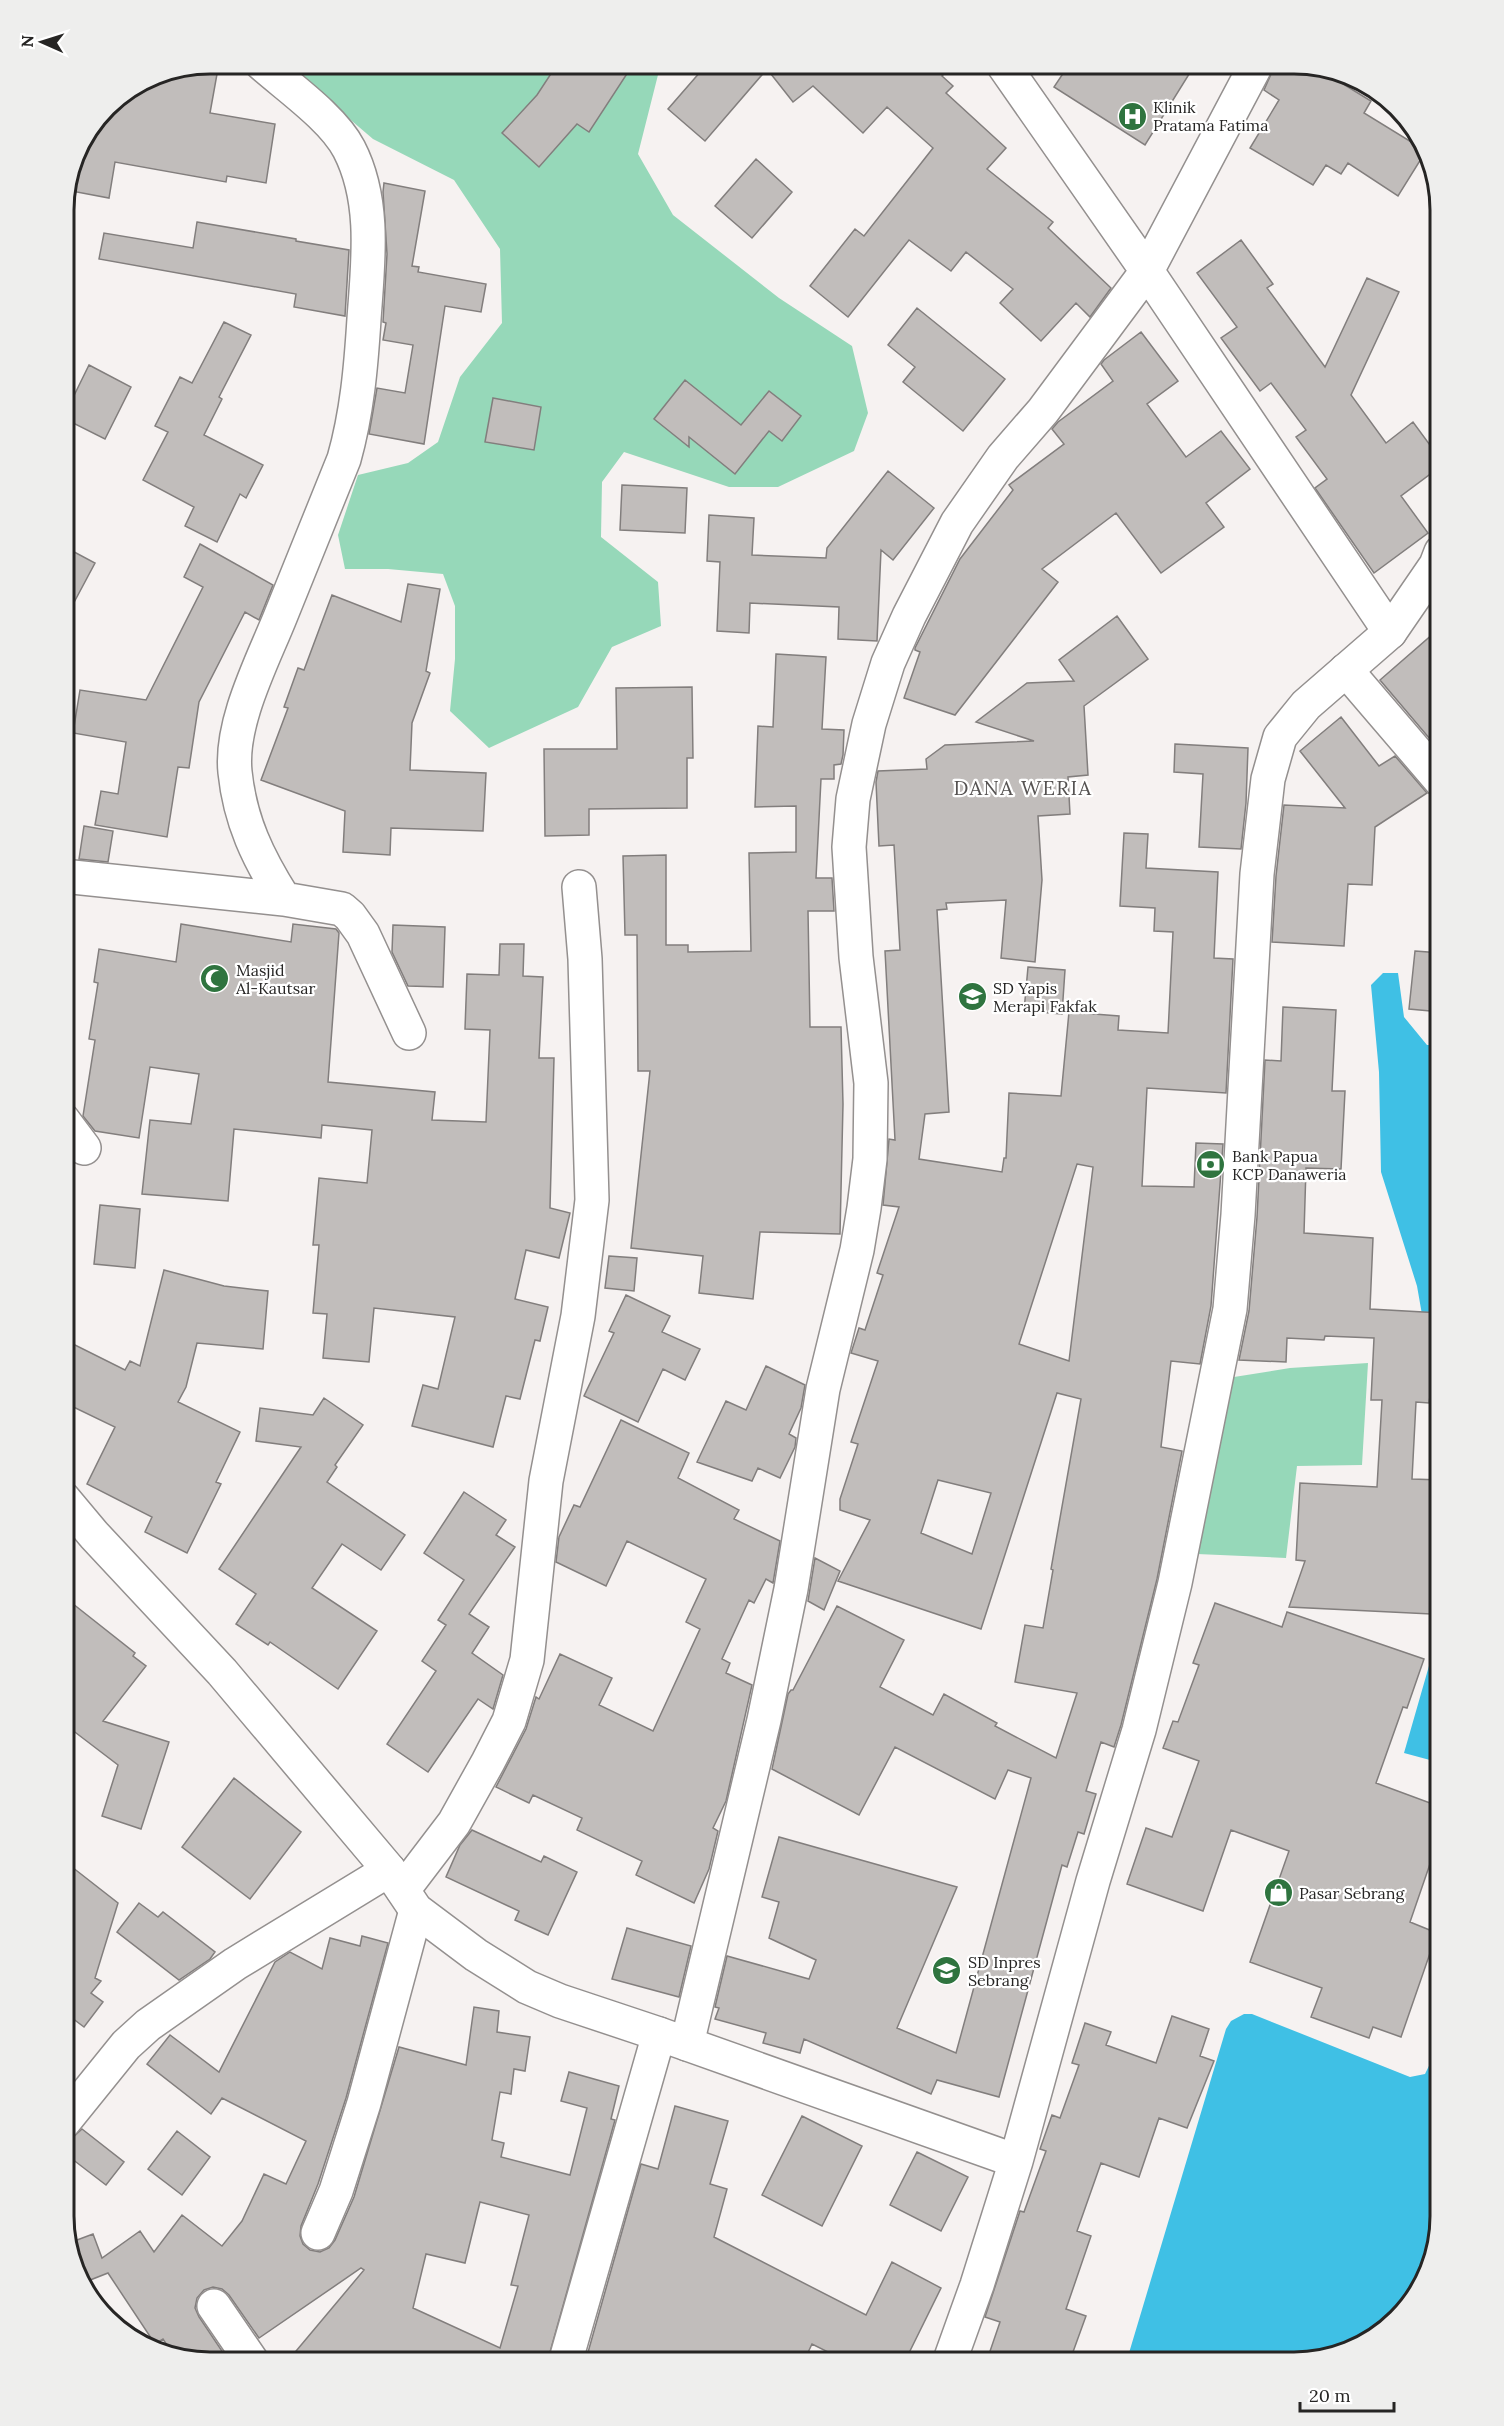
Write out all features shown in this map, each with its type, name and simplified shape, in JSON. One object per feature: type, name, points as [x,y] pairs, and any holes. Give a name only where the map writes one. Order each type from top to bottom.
[{"type":"street","points":[[273,74],[337,130],[350,150],[366,201],[368,225],[362,350],[352,430],[344,459],[250,693],[238,734],[235,771],[246,827],[260,861],[284,899]]},
{"type":"street","points":[[1010,74],[1147,271],[1390,632]]},
{"type":"street","points":[[569,2352],[673,2039],[764,1720],[791,1589],[823,1389],[857,1250],[872,1129],[871,1083],[856,957],[849,847],[853,799],[869,724],[888,663],[909,616],[957,523],[1002,457],[1043,411],[1147,271],[1251,74]]},
{"type":"street","points":[[953,2352],[977,2285],[1016,2161],[1093,1881],[1142,1719],[1175,1583],[1230,1309],[1257,874],[1268,778],[1280,737],[1306,705],[1390,632],[1430,574]]},
{"type":"street","points":[[1346,670],[1430,768]]},
{"type":"street","points":[[74,877],[284,899],[342,909],[363,934],[409,1033]]},
{"type":"street","points":[[318,2233],[336,2191],[364,2103],[403,1890],[454,1823],[488,1762],[509,1721],[527,1660],[546,1481],[578,1316],[592,1200],[585,959],[579,887]]},
{"type":"street","points":[[74,1135],[84,1148]]},
{"type":"street","points":[[74,1511],[222,1672],[403,1890],[476,1955],[528,1987],[560,2001],[1016,2161]]},
{"type":"street","points":[[74,2109],[126,2045],[148,2025],[235,1964],[403,1890]]},
{"type":"street","points":[[214,2306],[245,2352]]},
{"type":"green space","points":[[297,74],[658,74],[638,154],[673,215],[779,298],[852,346],[868,413],[854,451],[778,487],[729,487],[624,452],[602,482],[601,537],[658,582],[661,626],[612,647],[578,707],[489,748],[450,711],[455,659],[455,606],[443,574],[388,569],[345,569],[338,535],[358,475],[408,463],[438,442],[460,377],[502,323],[500,249],[454,180],[373,139]]},
{"type":"green space","points":[[1368,1363],[1362,1465],[1297,1466],[1286,1558],[1197,1554],[1234,1377],[1290,1368]]},
{"type":"water","points":[[1383,973],[1398,973],[1404,1017],[1427,1045],[1430,1045],[1430,1360],[1417,1286],[1381,1172],[1379,1072],[1371,985]]},
{"type":"water","points":[[1430,1662],[1430,1760],[1404,1753]]},
{"type":"water","points":[[1244,2014],[1252,2014],[1410,2077],[1425,2074],[1430,2064],[1430,2217],[1426,2252],[1417,2277],[1408,2292],[1384,2319],[1355,2339],[1330,2348],[1295,2352],[1129,2352],[1226,2029],[1231,2021]]},
{"type":"building","points":[[217,74],[210,113],[275,124],[266,183],[227,176],[226,182],[115,162],[109,198],[75,192],[84,157],[107,120],[134,96],[149,87],[183,76]]},
{"type":"building","points":[[551,74],[627,74],[589,132],[577,124],[539,167],[502,133],[537,95]]},
{"type":"building","points":[[698,74],[763,74],[705,141],[668,109]]},
{"type":"building","points":[[771,74],[944,74],[942,76],[953,86],[946,93],[1006,148],[987,169],[1053,222],[1048,228],[1111,288],[1090,317],[1076,303],[1041,341],[1000,303],[1013,289],[966,252],[951,271],[909,240],[848,317],[810,286],[855,229],[864,236],[933,148],[887,107],[863,133],[813,86],[793,102]]},
{"type":"building","name":"Klinik Pratama Fatima","points":[[1063,74],[1189,74],[1145,145],[1054,87]]},
{"type":"building","points":[[1271,74],[1304,74],[1339,81],[1371,101],[1364,113],[1414,143],[1421,160],[1398,196],[1348,163],[1341,174],[1326,165],[1313,185],[1250,148],[1279,100],[1264,90]]},
{"type":"building","points":[[756,159],[792,192],[752,238],[715,206]]},
{"type":"building","points":[[384,183],[425,191],[412,266],[419,267],[418,272],[486,284],[481,312],[445,306],[424,444],[369,434],[377,388],[405,393],[413,345],[383,340],[386,323],[383,322],[387,254]]},
{"type":"building","points":[[197,222],[349,250],[345,316],[294,307],[296,294],[99,259],[104,233],[193,248]]},
{"type":"building","points":[[1241,240],[1273,284],[1267,288],[1325,367],[1367,278],[1399,292],[1351,395],[1386,443],[1413,422],[1430,445],[1430,474],[1401,496],[1428,533],[1374,573],[1315,488],[1327,479],[1296,437],[1306,430],[1271,383],[1260,391],[1221,338],[1237,327],[1197,273]]},
{"type":"building","points":[[917,308],[1005,379],[963,431],[903,382],[915,367],[888,345]]},
{"type":"building","points":[[224,322],[251,335],[219,397],[222,399],[204,435],[263,465],[246,498],[240,494],[217,542],[185,526],[194,507],[143,480],[168,432],[155,426],[180,377],[192,383]]},
{"type":"building","points":[[1141,332],[1178,381],[1147,404],[1186,457],[1221,431],[1250,469],[1206,503],[1224,527],[1161,573],[1116,513],[1042,569],[1058,582],[955,715],[904,698],[920,652],[915,648],[960,559],[1013,490],[1009,485],[1064,444],[1052,429],[1058,422],[1113,381],[1101,364],[1104,360]]},
{"type":"building","points":[[89,365],[131,387],[105,439],[74,424],[74,396]]},
{"type":"building","points":[[685,380],[741,425],[769,391],[801,416],[782,441],[769,431],[735,474],[689,437],[689,447],[654,419]]},
{"type":"building","points":[[493,398],[541,407],[534,450],[485,442]]},
{"type":"building","points":[[888,471],[934,508],[893,560],[881,550],[877,641],[838,639],[839,607],[750,603],[749,633],[717,631],[720,562],[707,561],[709,515],[754,518],[752,555],[826,558],[827,548]]},
{"type":"building","points":[[622,485],[687,488],[685,533],[620,530]]},
{"type":"building","points":[[200,544],[273,585],[259,620],[245,612],[199,702],[189,768],[178,767],[167,837],[95,825],[101,791],[118,794],[126,742],[74,733],[80,690],[146,700],[203,587],[184,577]]},
{"type":"building","points":[[74,552],[95,563],[74,602]]},
{"type":"building","points":[[408,584],[440,589],[426,671],[430,673],[412,723],[410,770],[486,773],[483,831],[391,828],[390,855],[343,852],[345,811],[261,780],[288,708],[284,707],[298,668],[304,670],[332,595],[401,622]]},
{"type":"building","points":[[1117,616],[1148,659],[1084,706],[1088,775],[1068,777],[1070,814],[1038,816],[1042,880],[1035,962],[1001,958],[1006,900],[946,903],[947,909],[937,910],[949,1112],[925,1114],[919,1159],[1002,1172],[1004,1158],[1006,1158],[1009,1093],[1061,1096],[1069,1012],[1119,1016],[1118,1030],[1168,1033],[1173,932],[1154,931],[1155,908],[1120,906],[1124,833],[1148,834],[1146,868],[1218,872],[1214,958],[1233,959],[1226,1093],[1147,1088],[1142,1186],[1194,1187],[1196,1143],[1223,1144],[1211,1306],[1200,1364],[1171,1361],[1161,1447],[1182,1451],[1157,1579],[1121,1725],[1114,1747],[1101,1742],[1086,1791],[1096,1794],[1084,1834],[1078,1832],[1067,1867],[1062,1865],[999,2097],[937,2080],[931,2094],[804,2039],[800,2053],[763,2043],[766,2033],[715,2019],[719,2008],[715,2007],[727,1956],[809,1979],[816,1960],[769,1938],[779,1902],[762,1897],[779,1837],[957,1887],[897,2028],[956,2053],[1031,1778],[1008,1770],[995,1799],[895,1747],[859,1815],[772,1769],[788,1694],[793,1690],[837,1606],[904,1640],[880,1687],[933,1715],[944,1694],[997,1723],[995,1726],[1056,1758],[1077,1693],[1015,1682],[1025,1625],[1043,1628],[1081,1399],[1057,1393],[981,1629],[838,1581],[870,1520],[840,1510],[840,1499],[858,1444],[851,1442],[878,1361],[851,1353],[859,1328],[865,1330],[883,1275],[877,1273],[899,1207],[883,1205],[889,1139],[895,1140],[885,951],[900,950],[894,845],[879,846],[876,782],[878,771],[927,769],[926,759],[945,745],[1034,741],[976,722],[1027,683],[1074,681],[1059,660]],"holes":[[[1077,1164],[1093,1167],[1069,1361],[1019,1344]],[[938,1480],[991,1493],[972,1554],[921,1533]]]},
{"type":"building","points":[[1430,637],[1430,739],[1380,680]]},
{"type":"building","points":[[776,654],[826,657],[822,729],[844,730],[843,755],[841,764],[834,765],[834,779],[821,779],[816,878],[832,878],[834,911],[808,911],[810,1027],[841,1027],[843,1104],[840,1234],[760,1232],[753,1299],[699,1293],[703,1256],[631,1248],[650,1071],[638,1071],[637,935],[625,935],[623,856],[666,855],[666,945],[688,945],[688,952],[751,951],[749,853],[796,852],[796,806],[755,807],[758,726],[773,727]]},
{"type":"building","points":[[692,687],[693,758],[687,758],[687,808],[589,809],[589,835],[545,836],[544,749],[617,749],[616,688]]},
{"type":"building","points":[[1341,717],[1379,766],[1395,756],[1427,793],[1375,827],[1372,885],[1348,884],[1344,946],[1272,942],[1284,805],[1345,808],[1300,751]]},
{"type":"building","points":[[1175,744],[1248,748],[1246,803],[1241,849],[1199,847],[1203,774],[1174,772]]},
{"type":"building","points":[[84,826],[113,831],[108,862],[79,859]]},
{"type":"building","points":[[181,924],[291,942],[293,924],[336,929],[339,933],[328,1082],[435,1092],[432,1120],[486,1122],[490,1030],[465,1029],[467,974],[499,975],[500,944],[524,944],[523,976],[543,977],[539,1058],[554,1058],[550,1208],[570,1213],[559,1258],[526,1250],[515,1299],[548,1307],[540,1341],[535,1340],[520,1399],[506,1396],[493,1447],[412,1426],[423,1385],[438,1389],[455,1317],[374,1308],[369,1362],[323,1358],[327,1314],[313,1313],[319,1245],[313,1245],[319,1178],[367,1183],[372,1130],[322,1125],[321,1138],[234,1129],[228,1201],[142,1194],[150,1120],[191,1124],[199,1074],[150,1067],[139,1138],[95,1131],[83,1116],[95,1040],[89,1039],[98,983],[94,982],[99,949],[176,962]]},
{"type":"building","points":[[393,925],[445,927],[443,987],[408,986],[392,952]]},
{"type":"building","points":[[1415,951],[1430,952],[1430,1011],[1409,1009]]},
{"type":"building","points":[[1028,967],[1065,970],[1062,1014],[1024,1011]]},
{"type":"building","points":[[1283,1007],[1336,1010],[1332,1091],[1345,1091],[1341,1169],[1306,1168],[1304,1233],[1373,1238],[1370,1309],[1430,1312],[1430,1396],[1429,1403],[1416,1402],[1412,1479],[1430,1480],[1430,1614],[1289,1607],[1305,1561],[1296,1560],[1300,1483],[1377,1487],[1382,1400],[1371,1400],[1374,1338],[1325,1336],[1324,1340],[1287,1338],[1286,1362],[1239,1360],[1249,1311],[1257,1217],[1265,1060],[1281,1061]]},
{"type":"building","points":[[100,1205],[140,1209],[135,1268],[94,1264]]},
{"type":"building","points":[[609,1256],[637,1258],[634,1291],[605,1288]]},
{"type":"building","points":[[164,1270],[224,1286],[268,1291],[263,1349],[197,1343],[186,1387],[178,1402],[240,1432],[216,1482],[221,1484],[187,1553],[145,1532],[152,1517],[87,1484],[115,1427],[74,1407],[74,1344],[125,1370],[130,1361],[140,1366]]},
{"type":"building","points":[[626,1295],[670,1316],[662,1332],[700,1349],[685,1380],[663,1369],[638,1422],[584,1396],[614,1333],[609,1331]]},
{"type":"building","points":[[766,1366],[805,1385],[801,1408],[789,1434],[796,1438],[795,1447],[780,1478],[758,1468],[752,1481],[697,1462],[726,1401],[746,1410]]},
{"type":"building","points":[[324,1398],[363,1425],[335,1465],[337,1467],[327,1482],[405,1535],[381,1570],[342,1544],[312,1588],[377,1631],[338,1689],[270,1642],[268,1645],[236,1624],[256,1594],[219,1569],[301,1447],[256,1441],[260,1408],[313,1415]]},
{"type":"building","points":[[621,1420],[689,1453],[678,1478],[739,1510],[734,1519],[780,1541],[773,1583],[766,1579],[754,1603],[749,1600],[722,1659],[730,1663],[726,1673],[752,1685],[726,1801],[713,1828],[718,1831],[709,1869],[694,1903],[636,1875],[642,1861],[577,1830],[582,1818],[533,1795],[529,1803],[496,1787],[526,1729],[536,1697],[539,1699],[560,1654],[612,1678],[599,1705],[653,1731],[700,1629],[686,1622],[706,1579],[627,1541],[606,1586],[556,1562],[559,1537],[574,1505],[580,1507]]},
{"type":"building","points":[[464,1492],[506,1520],[496,1535],[515,1547],[469,1614],[489,1627],[472,1653],[503,1675],[493,1709],[478,1699],[428,1772],[387,1744],[436,1671],[422,1661],[446,1625],[438,1620],[464,1580],[424,1553]]},
{"type":"building","points":[[815,1558],[840,1571],[824,1610],[808,1601]]},
{"type":"building","points":[[1215,1603],[1282,1627],[1287,1612],[1424,1659],[1407,1708],[1403,1707],[1376,1783],[1430,1803],[1430,1864],[1410,1922],[1430,1930],[1430,1953],[1401,2037],[1373,2027],[1369,2038],[1311,2017],[1322,1988],[1250,1962],[1289,1851],[1231,1830],[1203,1911],[1127,1884],[1146,1828],[1172,1837],[1199,1761],[1163,1748],[1173,1721],[1178,1722],[1199,1665],[1193,1663]]},
{"type":"building","points":[[74,1605],[135,1653],[133,1656],[146,1666],[103,1721],[169,1742],[141,1829],[102,1816],[118,1765],[74,1731]]},
{"type":"building","points":[[234,1778],[301,1832],[250,1899],[182,1847]]},
{"type":"building","points":[[472,1830],[541,1862],[544,1856],[577,1872],[548,1935],[515,1920],[519,1911],[446,1877],[460,1845]]},
{"type":"building","points":[[74,1869],[118,1903],[95,1978],[101,1981],[91,1993],[103,2002],[84,2027],[74,2020]]},
{"type":"building","points":[[139,1903],[158,1917],[163,1912],[215,1952],[210,1959],[179,1980],[117,1932]]},
{"type":"building","points":[[627,1928],[691,1946],[679,1997],[612,1979]]},
{"type":"building","points":[[362,1936],[388,1943],[346,2098],[318,2184],[301,2226],[300,2236],[303,2244],[310,2250],[320,2252],[329,2248],[335,2240],[354,2197],[399,2047],[466,2065],[474,2007],[499,2011],[497,2032],[530,2037],[525,2071],[514,2069],[511,2094],[500,2092],[492,2140],[504,2143],[501,2157],[570,2175],[587,2108],[561,2101],[569,2072],[619,2086],[611,2119],[615,2120],[550,2352],[295,2352],[364,2270],[361,2268],[259,2338],[229,2295],[222,2289],[213,2287],[204,2290],[197,2298],[195,2308],[223,2352],[183,2350],[167,2345],[163,2339],[158,2342],[153,2340],[108,2273],[89,2280],[87,2277],[76,2240],[93,2234],[102,2258],[140,2231],[154,2252],[182,2215],[222,2246],[242,2221],[264,2174],[286,2184],[306,2141],[222,2098],[211,2114],[147,2064],[170,2035],[219,2072],[275,1962],[290,1952],[322,1969],[330,1938],[360,1946]],"holes":[[[480,2202],[529,2215],[511,2285],[518,2286],[500,2348],[413,2308],[426,2254],[465,2263]]]},
{"type":"building","points":[[1172,2016],[1209,2029],[1200,2056],[1214,2061],[1187,2128],[1159,2118],[1139,2177],[1101,2163],[1077,2231],[1091,2236],[1066,2309],[1086,2316],[1073,2352],[990,2352],[1000,2322],[985,2317],[1020,2211],[1024,2212],[1046,2151],[1040,2149],[1052,2115],[1060,2118],[1079,2065],[1072,2063],[1085,2023],[1111,2032],[1106,2045],[1156,2063]]},
{"type":"building","points":[[675,2106],[728,2121],[710,2184],[727,2189],[714,2237],[866,2315],[892,2262],[941,2288],[909,2352],[828,2352],[812,2344],[808,2352],[588,2352],[641,2164],[658,2169]]},
{"type":"building","points":[[802,2116],[862,2146],[822,2226],[762,2195]]},
{"type":"building","points":[[82,2129],[124,2162],[106,2185],[74,2160],[74,2136]]},
{"type":"building","points":[[177,2131],[210,2157],[182,2195],[148,2169]]},
{"type":"building","points":[[917,2152],[968,2177],[941,2231],[890,2205]]},
{"type":"place","name":"Klinik Pratama Fatima","points":[[1132,116]]},
{"type":"place","name":"Masjid Al-Kautsar","points":[[215,979]]},
{"type":"place","name":"SD Yapis Merapi Fakfak","points":[[972,997]]},
{"type":"place","name":"Bank Papua KCP Danaweria","points":[[1211,1165]]},
{"type":"place","name":"Pasar Sebrang","points":[[1278,1893]]},
{"type":"place","name":"SD Inpres Sebrang","points":[[947,1971]]},
{"type":"district","name":"DANA WERIA","points":[[1023,787]]}]
